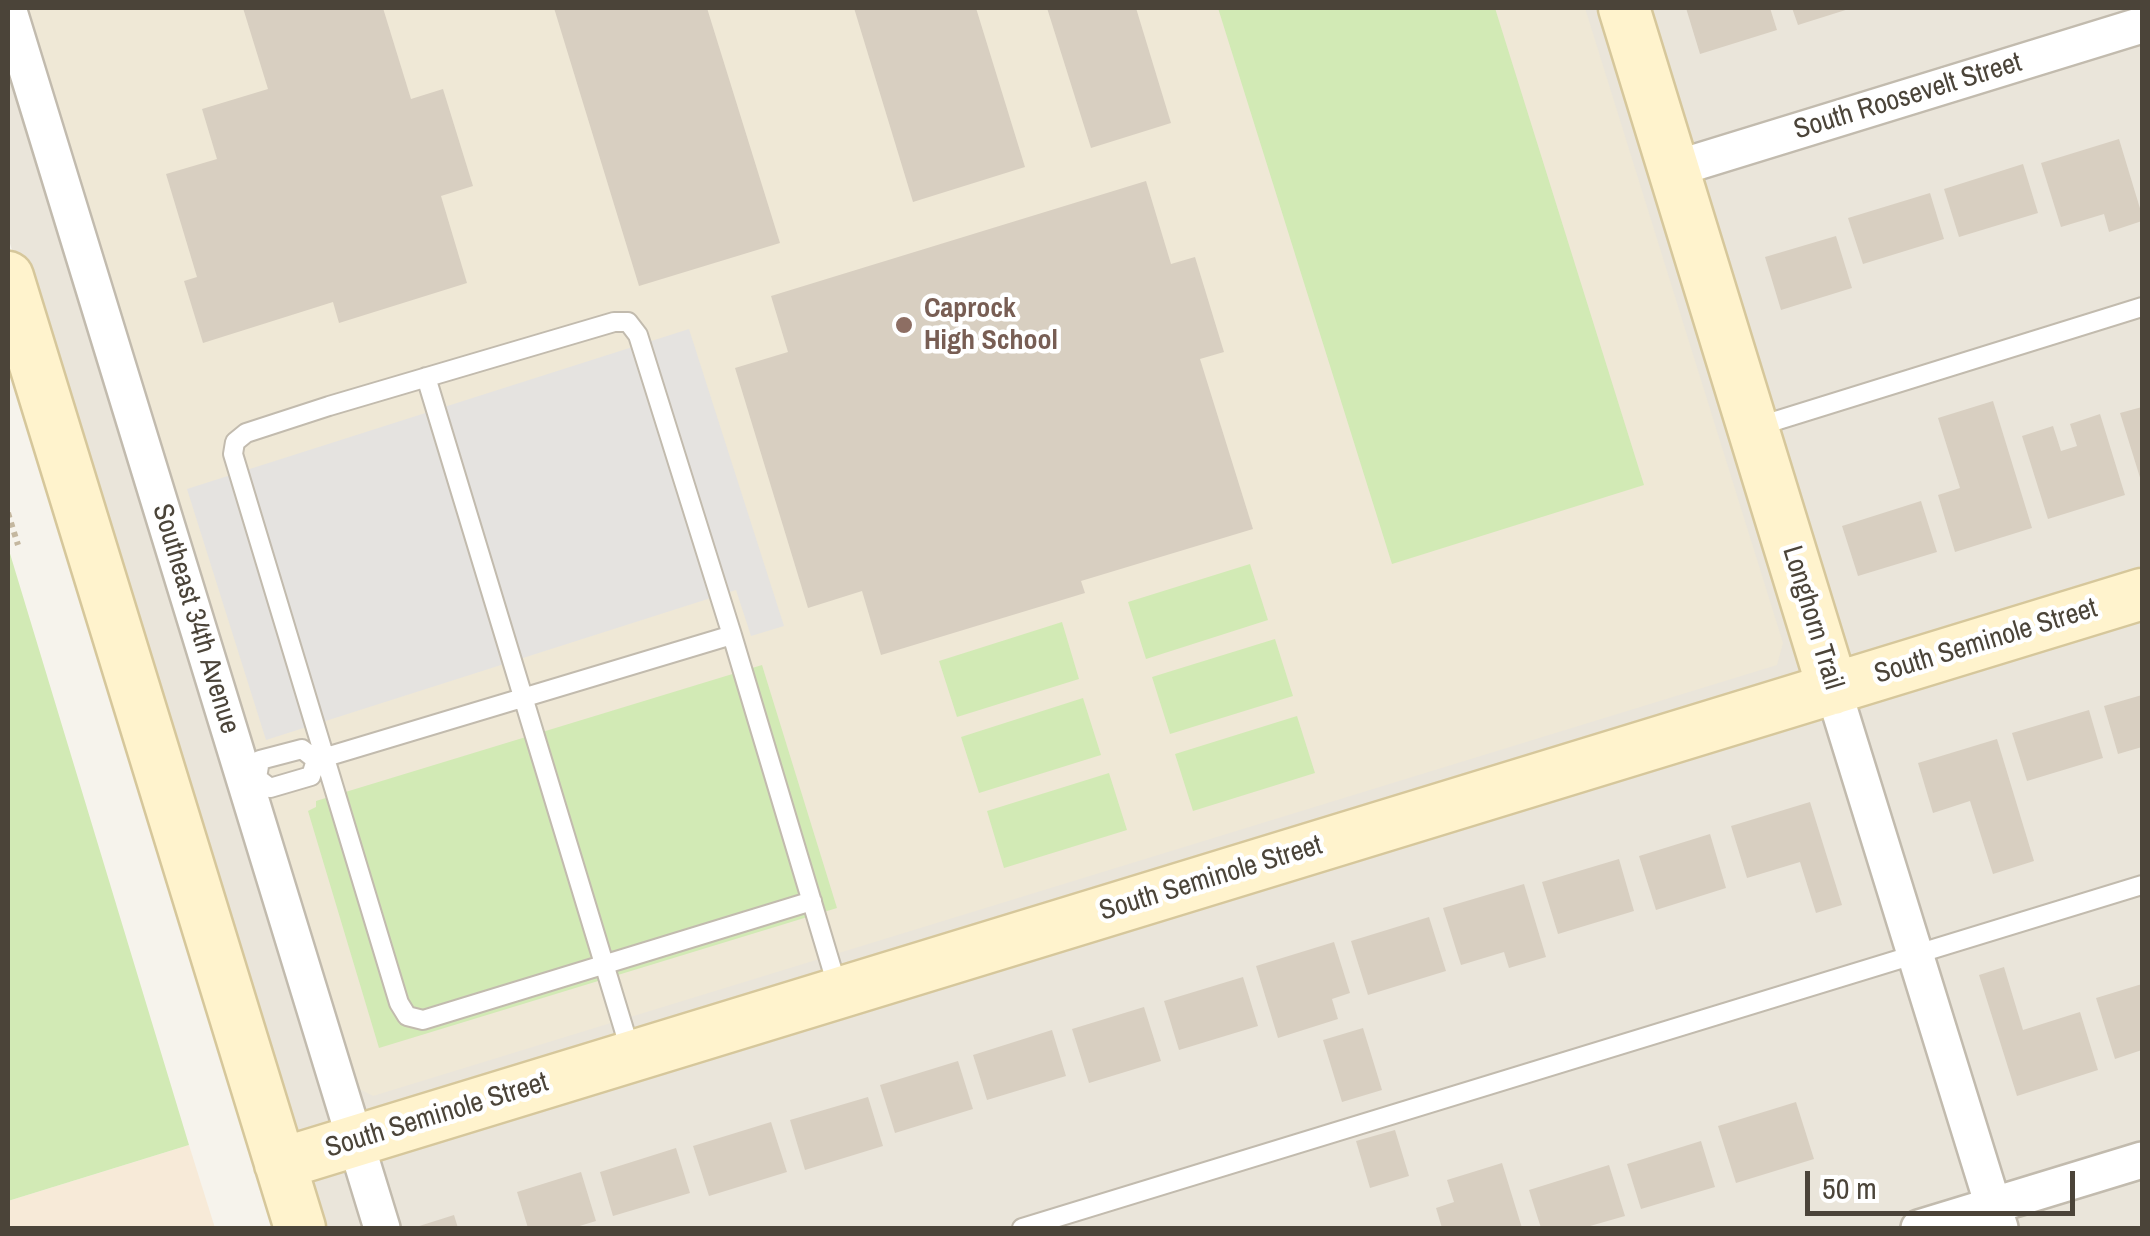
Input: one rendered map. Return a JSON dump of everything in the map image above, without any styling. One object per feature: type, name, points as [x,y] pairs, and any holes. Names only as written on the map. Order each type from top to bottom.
[{"type":"street","name":"Southeast 34th Avenue","points":[[8,8],[250,779],[382,1228]]},
{"type":"street","name":"Longhorn Trail","points":[[1624,8],[1996,1217]]},
{"type":"street","name":"South Roosevelt Street","points":[[1674,169],[2142,25]]},
{"type":"street","points":[[8,276],[300,1228]]},
{"type":"street","name":"South Seminole Street","points":[[280,1164],[2142,594]]},
{"type":"street","points":[[1919,1228],[1996,1217],[2142,1160]]},
{"type":"lane","points":[[1753,428],[2142,307]]},
{"type":"lane","points":[[812,901],[423,1020],[406,1016],[320,759],[233,454],[235,442],[246,433],[426,377],[614,322],[628,322],[638,336],[732,635],[812,901],[839,993]]},
{"type":"lane","points":[[426,377],[632,1056]]},
{"type":"lane","points":[[320,759],[302,749],[260,760],[250,779],[270,788],[311,776],[320,759],[732,635]]},
{"type":"lane","points":[[1022,1228],[2142,885]]},
{"type":"path","points":[[8,512],[18,545]]},
{"type":"shaded area","points":[[8,8],[2142,8],[2142,1228],[312,1228],[8,237]]},
{"type":"shaded area","name":"Caprock High School","points":[[27,8],[1585,8],[1783,643],[1777,665],[373,1096],[357,1088]]},
{"type":"shaded area","points":[[689,329],[784,626],[751,636],[736,590],[266,740],[187,489]]},
{"type":"shaded area","points":[[189,1145],[215,1228],[8,1228],[8,1201]]},
{"type":"green space","points":[[1218,8],[1495,8],[1644,485],[1392,564]]},
{"type":"green space","points":[[8,547],[189,1145],[8,1201]]},
{"type":"green space","points":[[1250,564],[1268,620],[1146,659],[1128,602]]},
{"type":"green space","points":[[1062,622],[1079,679],[957,717],[939,661]]},
{"type":"green space","points":[[1275,639],[1293,696],[1170,734],[1152,677]]},
{"type":"green space","points":[[762,665],[837,908],[379,1048],[308,811],[316,807],[316,801]]},
{"type":"green space","points":[[1083,698],[1101,755],[979,793],[961,737]]},
{"type":"green space","points":[[1297,716],[1315,773],[1193,811],[1175,754]]},
{"type":"green space","points":[[1109,773],[1127,830],[1004,868],[987,811]]},
{"type":"building","points":[[243,8],[383,8],[411,99],[443,89],[473,186],[441,196],[467,283],[339,323],[333,302],[203,343],[184,281],[197,277],[166,174],[217,159],[202,109],[268,89]]},
{"type":"building","points":[[554,8],[707,8],[780,243],[639,286]]},
{"type":"building","points":[[854,8],[976,8],[1025,167],[913,202]]},
{"type":"building","points":[[1047,8],[1136,8],[1171,123],[1091,148]]},
{"type":"building","points":[[1686,8],[1770,8],[1777,30],[1700,54]]},
{"type":"building","points":[[1792,8],[1852,8],[1798,25]]},
{"type":"building","points":[[2119,139],[2142,221],[2109,232],[2104,214],[2061,227],[2041,163]]},
{"type":"building","points":[[2023,164],[2038,213],[1959,237],[1944,189]]},
{"type":"building","points":[[1146,181],[1171,264],[1195,257],[1224,352],[1200,359],[1253,529],[1081,581],[1085,593],[881,655],[862,591],[808,608],[735,368],[788,352],[771,296]]},
{"type":"building","points":[[1930,193],[1944,239],[1863,264],[1848,218]]},
{"type":"building","points":[[1836,236],[1852,288],[1781,310],[1765,257]]},
{"type":"building","points":[[1993,401],[2032,528],[1955,552],[1938,495],[1960,488],[1938,418]]},
{"type":"building","points":[[2142,407],[2142,484],[2120,413]]},
{"type":"building","points":[[2100,414],[2125,495],[2048,519],[2022,436],[2053,426],[2061,451],[2077,446],[2070,424]]},
{"type":"building","points":[[1921,501],[1937,552],[1858,576],[1842,526]]},
{"type":"building","points":[[2142,695],[2142,747],[2118,754],[2104,706]]},
{"type":"building","points":[[2089,710],[2103,758],[2027,781],[2012,733]]},
{"type":"building","points":[[1997,739],[2034,861],[1993,874],[1970,801],[1933,813],[1918,763]]},
{"type":"building","points":[[1810,802],[1842,905],[1816,913],[1800,862],[1747,878],[1731,826]]},
{"type":"building","points":[[1710,834],[1726,888],[1656,910],[1639,856]]},
{"type":"building","points":[[1619,859],[1634,911],[1558,934],[1542,882]]},
{"type":"building","points":[[1524,884],[1546,957],[1509,968],[1504,952],[1461,965],[1443,908]]},
{"type":"building","points":[[1429,917],[1446,971],[1368,995],[1351,941]]},
{"type":"building","points":[[1334,942],[1350,993],[1332,999],[1338,1019],[1278,1038],[1256,966]]},
{"type":"building","points":[[2004,967],[2023,1030],[2080,1012],[2098,1070],[2017,1096],[1979,975]]},
{"type":"building","points":[[1243,977],[1258,1026],[1179,1050],[1164,1001]]},
{"type":"building","points":[[2142,984],[2142,1050],[2115,1059],[2096,998]]},
{"type":"building","points":[[1144,1007],[1161,1061],[1089,1083],[1072,1029]]},
{"type":"building","points":[[1363,1028],[1382,1090],[1342,1102],[1323,1040]]},
{"type":"building","points":[[1052,1030],[1066,1076],[987,1100],[973,1055]]},
{"type":"building","points":[[958,1061],[973,1109],[895,1133],[880,1085]]},
{"type":"building","points":[[868,1097],[883,1146],[805,1170],[790,1120]]},
{"type":"building","points":[[1796,1102],[1814,1159],[1736,1183],[1718,1126]]},
{"type":"building","points":[[771,1122],[787,1172],[709,1196],[693,1146]]},
{"type":"building","points":[[1395,1130],[1409,1176],[1370,1188],[1356,1141]]},
{"type":"building","points":[[1701,1141],[1715,1187],[1641,1209],[1627,1164]]},
{"type":"building","points":[[676,1148],[690,1193],[613,1216],[600,1172]]},
{"type":"building","points":[[1502,1163],[1522,1228],[1442,1228],[1436,1208],[1454,1202],[1447,1180]]},
{"type":"building","points":[[1609,1165],[1625,1216],[1583,1228],[1541,1228],[1529,1190]]},
{"type":"building","points":[[581,1172],[596,1221],[573,1228],[528,1228],[517,1192]]},
{"type":"building","points":[[454,1215],[458,1228],[413,1228]]},
{"type":"place","name":"Caprock High School","points":[[904,325]]}]
